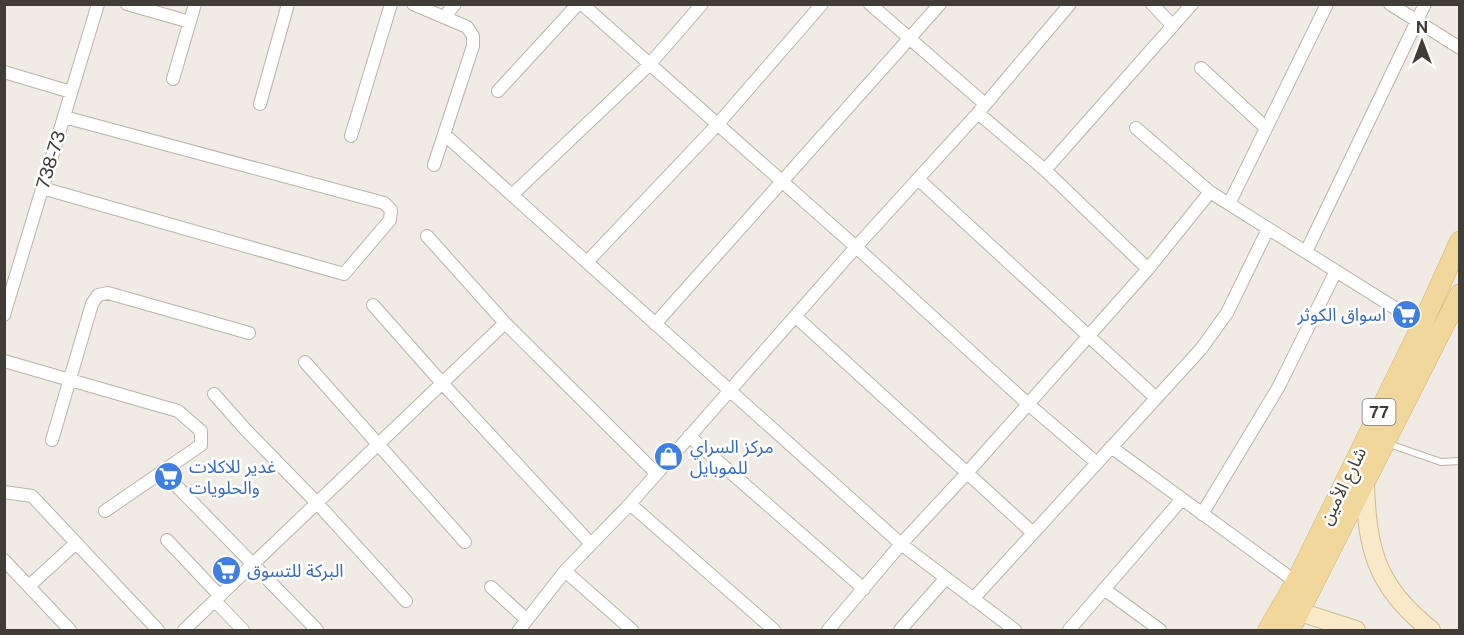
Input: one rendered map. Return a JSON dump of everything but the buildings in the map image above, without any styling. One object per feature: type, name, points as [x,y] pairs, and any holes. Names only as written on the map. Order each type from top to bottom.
[{"type":"main road","name":"شارع الأمين","points":[[1290,630],[1300,612],[1303,586],[1460,241]]},
{"type":"main road","points":[[1440,284],[1460,293]]},
{"type":"main road","name":"شارع الأمين","points":[[1268,630],[1303,586],[1365,483],[1460,293]]},
{"type":"street","name":"738-73","points":[[4,315],[10,276],[42,188],[98,4]]},
{"type":"street","points":[[127,4],[190,22]]},
{"type":"street","points":[[173,79],[195,4]]},
{"type":"street","points":[[260,104],[288,4]]},
{"type":"street","points":[[351,136],[390,4]]},
{"type":"street","points":[[413,4],[467,27],[473,36],[473,45],[434,165]]},
{"type":"street","points":[[444,17],[454,4]]},
{"type":"street","points":[[498,92],[580,4],[1097,463]]},
{"type":"street","points":[[512,195],[649,64],[702,4]]},
{"type":"street","points":[[587,262],[717,125],[822,4]]},
{"type":"street","points":[[870,4],[1148,269]]},
{"type":"street","points":[[655,324],[783,183],[940,4]]},
{"type":"street","points":[[491,587],[523,625],[566,571],[630,504],[981,109],[1070,4]]},
{"type":"street","points":[[1152,4],[1173,26]]},
{"type":"street","points":[[1045,170],[1192,4]]},
{"type":"street","points":[[1229,204],[1327,4]]},
{"type":"street","points":[[1390,4],[1460,48]]},
{"type":"street","points":[[1306,252],[1425,4]]},
{"type":"street","points":[[1202,68],[1266,128]]},
{"type":"street","points":[[4,72],[71,92]]},
{"type":"street","points":[[42,188],[344,274],[390,220],[391,210],[384,203],[64,117]]},
{"type":"street","points":[[1136,128],[1210,192],[1422,325]]},
{"type":"street","points":[[444,134],[901,544],[1015,630]]},
{"type":"street","points":[[918,179],[1156,398]]},
{"type":"street","points":[[828,630],[901,544],[1148,269],[1210,192]]},
{"type":"street","points":[[973,599],[1201,349],[1227,313],[1268,229]]},
{"type":"street","points":[[426,236],[505,322],[656,473]]},
{"type":"street","points":[[1202,514],[1278,388],[1336,271]]},
{"type":"street","points":[[52,440],[92,304],[98,295],[108,293],[249,333]]},
{"type":"street","points":[[373,304],[442,383],[591,544]]},
{"type":"street","points":[[795,316],[1033,533]]},
{"type":"street","points":[[184,630],[505,322]]},
{"type":"street","points":[[4,361],[178,411],[201,430],[201,445],[105,511]]},
{"type":"street","points":[[305,362],[465,542]]},
{"type":"street","points":[[214,394],[406,601]]},
{"type":"street","points":[[689,436],[864,589]]},
{"type":"street","points":[[1111,447],[1303,586]]},
{"type":"street","points":[[162,471],[317,630]]},
{"type":"street","points":[[1365,483],[1369,538],[1380,571],[1404,606],[1431,630]]},
{"type":"street","points":[[4,492],[32,496],[158,630]]},
{"type":"street","points":[[1069,630],[1182,499]]},
{"type":"street","points":[[630,504],[774,630]]},
{"type":"street","points":[[167,540],[243,630]]},
{"type":"street","points":[[29,586],[76,543]]},
{"type":"street","points":[[4,560],[70,630]]},
{"type":"street","points":[[566,571],[632,630]]},
{"type":"street","points":[[900,630],[946,578]]},
{"type":"street","points":[[1104,589],[1160,630]]},
{"type":"street","points":[[1300,612],[1356,630]]},
{"type":"lane","points":[[1385,442],[1441,462],[1460,461]]},
{"type":"place","name":"اسواق الكوثر","points":[[1407,315]]},
{"type":"place","name":"مركز السراي للموبايل","points":[[669,457]]},
{"type":"place","name":"غدير للاكلات والحلويات","points":[[168,477]]},
{"type":"place","name":"البركة للتسوق","points":[[226,571]]}]
